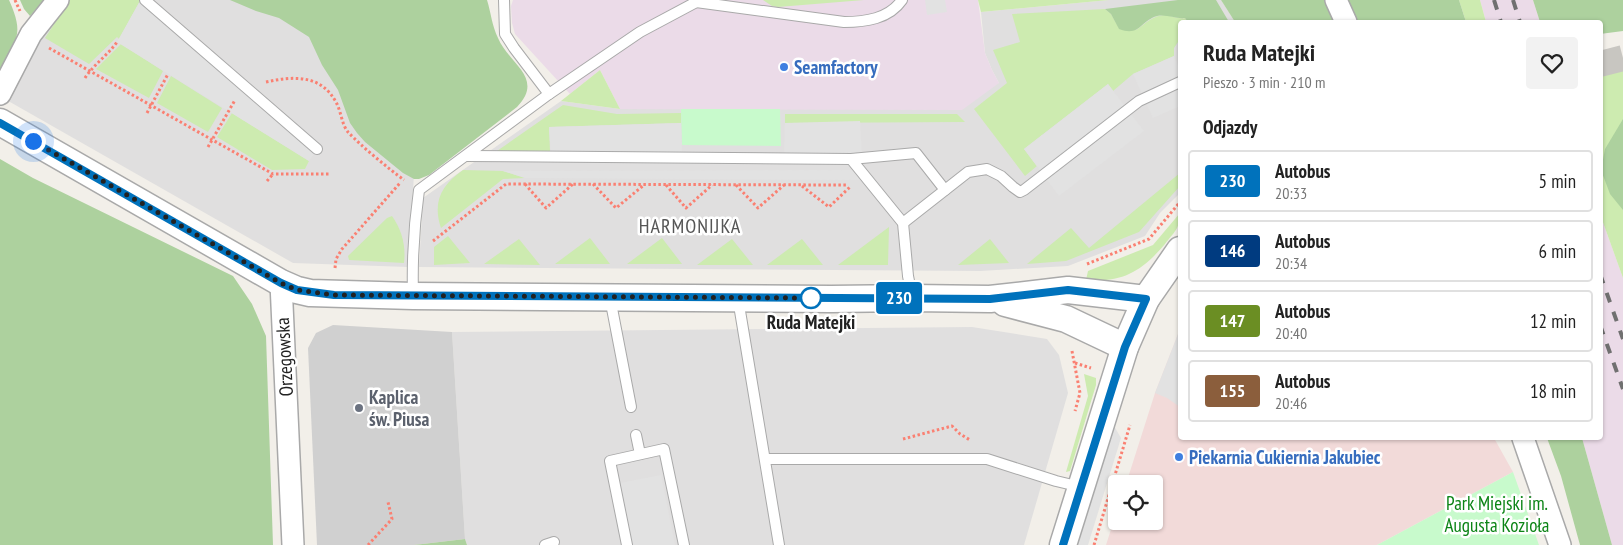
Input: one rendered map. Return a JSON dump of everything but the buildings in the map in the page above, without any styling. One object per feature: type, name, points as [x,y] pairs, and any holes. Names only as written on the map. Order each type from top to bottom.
[{"type":"street","points":[[0,94],[31,34],[58,0]]},
{"type":"street","points":[[1336,0],[1345,20]]},
{"type":"street","points":[[0,122],[281,283],[310,293],[414,296],[990,299],[1068,290],[1146,299]]},
{"type":"street","points":[[1063,545],[1125,347],[1146,299],[1178,253]]},
{"type":"street","name":"Orzegowska","points":[[281,283],[293,545]]},
{"type":"street","points":[[990,299],[1066,319],[1125,347]]},
{"type":"street","points":[[1524,440],[1560,545]]},
{"type":"lane","points":[[146,0],[318,149]]},
{"type":"lane","points":[[504,0],[505,34],[550,94]]},
{"type":"lane","points":[[414,296],[414,242],[419,190],[550,94],[640,32],[698,1],[844,22],[866,21],[880,17],[891,11],[902,0]]},
{"type":"lane","points":[[903,223],[968,172],[987,169],[1001,176],[1020,192],[1024,190],[1139,101],[1178,83]]},
{"type":"lane","points":[[466,156],[851,159],[916,153],[945,190]]},
{"type":"lane","points":[[851,159],[903,223],[912,298]]},
{"type":"lane","points":[[610,297],[631,407]]},
{"type":"lane","points":[[738,297],[779,545]]},
{"type":"lane","points":[[636,435],[640,454]]},
{"type":"lane","points":[[627,545],[610,461],[664,449],[684,545]]},
{"type":"lane","points":[[765,459],[987,459],[1081,487]]},
{"type":"path","points":[[14,0],[31,34],[46,46],[273,174],[329,174]]},
{"type":"path","points":[[86,78],[90,71],[109,53],[117,42]]},
{"type":"path","points":[[147,113],[168,74]]},
{"type":"path","points":[[245,86],[278,79],[299,78],[317,82],[329,91],[337,104],[347,131],[403,179],[419,190]]},
{"type":"path","points":[[208,147],[228,111]]},
{"type":"path","points":[[267,181],[273,174]]},
{"type":"path","points":[[334,271],[336,259],[342,249],[403,179]]},
{"type":"path","points":[[430,243],[506,184],[852,185],[828,207],[802,185]]},
{"type":"path","points":[[525,184],[546,208],[573,184]]},
{"type":"path","points":[[593,184],[616,208],[644,184]]},
{"type":"path","points":[[665,184],[686,208],[713,185]]},
{"type":"path","points":[[736,185],[758,208],[784,185]]},
{"type":"path","points":[[1086,264],[1149,239],[1178,204]]},
{"type":"path","points":[[1070,345],[1080,393],[1072,419]]},
{"type":"path","points":[[899,440],[952,426],[960,434],[988,452],[987,459]]},
{"type":"path","points":[[368,545],[392,519],[388,502]]},
{"type":"shaded area","points":[[66,0],[272,0],[379,87],[414,174],[408,267],[293,263],[3,98],[33,45]]},
{"type":"shaded area","points":[[513,0],[978,0],[985,53],[999,83],[962,110],[620,109],[600,70],[570,94],[515,34],[511,6]]},
{"type":"shaded area","points":[[925,0],[945,0],[947,12],[927,15]]},
{"type":"shaded area","points":[[1109,0],[1221,0],[1234,20],[1178,20],[1178,195],[1160,213],[1145,236],[1068,266],[980,271],[419,267],[423,198],[561,101],[620,109],[999,83],[985,53],[981,12]]},
{"type":"shaded area","points":[[1480,0],[1533,0],[1539,20],[1485,20]]},
{"type":"shaded area","points":[[140,1],[316,151],[309,161],[117,42]]},
{"type":"shaded area","points":[[1174,56],[1178,65],[1178,107],[1153,118],[1133,74]]},
{"type":"shaded area","points":[[1108,84],[1144,131],[1059,196],[1024,149]]},
{"type":"shaded area","points":[[860,121],[862,158],[784,158],[785,123]]},
{"type":"shaded area","points":[[681,123],[682,157],[551,157],[549,127]]},
{"type":"shaded area","points":[[854,170],[864,180],[525,178],[503,171]]},
{"type":"shaded area","points":[[1603,222],[1623,278],[1623,545],[1612,545],[1583,440],[1603,440]]},
{"type":"shaded area","points":[[333,325],[452,332],[465,539],[414,545],[317,545],[308,348],[316,333]]},
{"type":"shaded area","points":[[972,327],[1047,339],[1059,355],[1068,393],[1024,545],[467,545],[465,539],[452,332]]},
{"type":"shaded area","points":[[1178,334],[1178,440],[1495,440],[1513,472],[1377,545],[1106,545],[1111,530],[1163,530],[1163,475],[1129,475],[1155,393]]},
{"type":"shaded area","points":[[1178,334],[1178,406],[1155,393]]},
{"type":"shaded area","points":[[1114,426],[1121,438],[1108,475],[1088,545],[1077,545]]},
{"type":"shaded area","points":[[661,475],[675,545],[632,545],[620,483]]},
{"type":"green space","points":[[0,0],[9,0],[17,22],[17,30],[14,44],[0,71]]},
{"type":"green space","points":[[20,0],[44,0],[30,16]]},
{"type":"green space","points":[[70,0],[140,1],[119,39],[117,37],[89,64],[45,38]]},
{"type":"green space","points":[[230,0],[487,0],[498,38],[526,79],[525,97],[517,107],[429,175],[414,179],[403,173],[365,142],[357,133],[350,123],[338,90],[322,65],[309,37],[279,18]]},
{"type":"green space","points":[[763,0],[864,0],[778,7],[772,6]]},
{"type":"green space","points":[[978,0],[1109,0],[981,12]]},
{"type":"green space","points":[[1178,0],[1216,0],[1228,20],[1186,20],[1185,18],[1157,16],[1151,18],[1136,30],[1126,31],[1119,29],[1111,14],[1105,9]]},
{"type":"green space","points":[[1221,0],[1327,0],[1336,20],[1234,20]]},
{"type":"green space","points":[[1343,0],[1459,0],[1465,20],[1352,20]]},
{"type":"green space","points":[[1459,0],[1480,0],[1485,20],[1465,20]]},
{"type":"green space","points":[[1533,0],[1623,0],[1623,31],[1603,34],[1603,20],[1539,20]]},
{"type":"green space","points":[[1105,9],[1111,14],[1119,28],[1136,30],[1153,18],[1161,15],[1185,18],[1186,20],[1178,20],[1178,42],[1174,48],[1174,56],[1133,74],[1113,91],[1108,84],[1024,149],[1037,166],[1025,176],[974,109],[1007,83],[993,50],[1020,42],[1012,14]]},
{"type":"green space","points":[[121,44],[163,71],[149,98],[96,69]]},
{"type":"green space","points":[[1623,64],[1623,278],[1603,222],[1603,69]]},
{"type":"green space","points":[[600,70],[620,109],[561,101]]},
{"type":"green space","points":[[171,76],[222,108],[208,132],[157,103]]},
{"type":"green space","points":[[563,105],[617,114],[681,113],[681,123],[549,127],[550,151],[497,151]]},
{"type":"green space","points":[[681,109],[780,109],[781,146],[682,145]]},
{"type":"green space","points":[[232,113],[309,161],[305,169],[272,170],[217,137]]},
{"type":"green space","points":[[785,114],[957,114],[965,122],[785,123]]},
{"type":"green space","points":[[1623,119],[1623,210],[1610,194],[1603,175],[1605,149]]},
{"type":"green space","points":[[0,159],[33,178],[233,276],[252,304],[266,336],[273,545],[0,545]]},
{"type":"green space","points":[[463,170],[503,171],[525,178],[503,179],[441,228],[438,218],[438,202],[444,188]]},
{"type":"green space","points":[[1178,175],[1178,188],[1139,232],[1066,261],[1027,264],[1071,228],[1089,248]]},
{"type":"green space","points":[[1178,215],[1178,227],[1174,233],[1157,253],[1140,268],[1121,277],[1086,280],[1088,271],[1153,245]]},
{"type":"green space","points":[[392,216],[402,238],[404,263],[349,260],[348,256],[387,218]]},
{"type":"green space","points":[[889,227],[888,265],[838,265]]},
{"type":"green space","points":[[448,236],[470,263],[434,265],[434,247]]},
{"type":"green space","points":[[590,238],[610,264],[555,264]]},
{"type":"green space","points":[[662,238],[682,264],[627,264]]},
{"type":"green space","points":[[519,239],[540,265],[484,264]]},
{"type":"green space","points":[[732,239],[753,265],[697,265]]},
{"type":"green space","points":[[802,239],[823,265],[767,265]]},
{"type":"green space","points":[[990,239],[1009,263],[958,265]]},
{"type":"green space","points":[[1084,374],[1096,378],[1096,385],[1070,471],[1066,472],[1088,396]]},
{"type":"green space","points":[[1548,440],[1583,440],[1612,545],[1580,545],[1561,476]]},
{"type":"green space","name":"Park Miejski im. Augusta Kozioła","points":[[1513,472],[1539,545],[1377,545]]},
{"type":"green space","points":[[465,539],[467,545],[414,545]]},
{"type":"tunnel","points":[[1603,63],[1623,58]]},
{"type":"railway","points":[[1494,0],[1500,20]]},
{"type":"railway","points":[[1513,0],[1519,20]]},
{"type":"railway","points":[[1603,282],[1623,339]]},
{"type":"railway","points":[[1603,333],[1623,389]]},
{"type":"bus line","name":"230","points":[[0,123],[281,283],[310,293],[414,296],[990,299],[1068,290],[1146,299],[1125,347],[1063,545]]},
{"type":"place","name":"Seamfactory","points":[[784,67]]},
{"type":"place","name":"Ruda Matejki","points":[[811,298]]},
{"type":"place","name":"Kaplica św. Piusa","points":[[359,408]]},
{"type":"place","name":"Piekarnia Cukiernia Jakubiec","points":[[1179,457]]},
{"type":"district","name":"HARMONIJKA","points":[[690,226]]},
{"type":"route","points":[[33,141],[281,283],[310,293],[414,296],[813,298],[811,298]]}]
